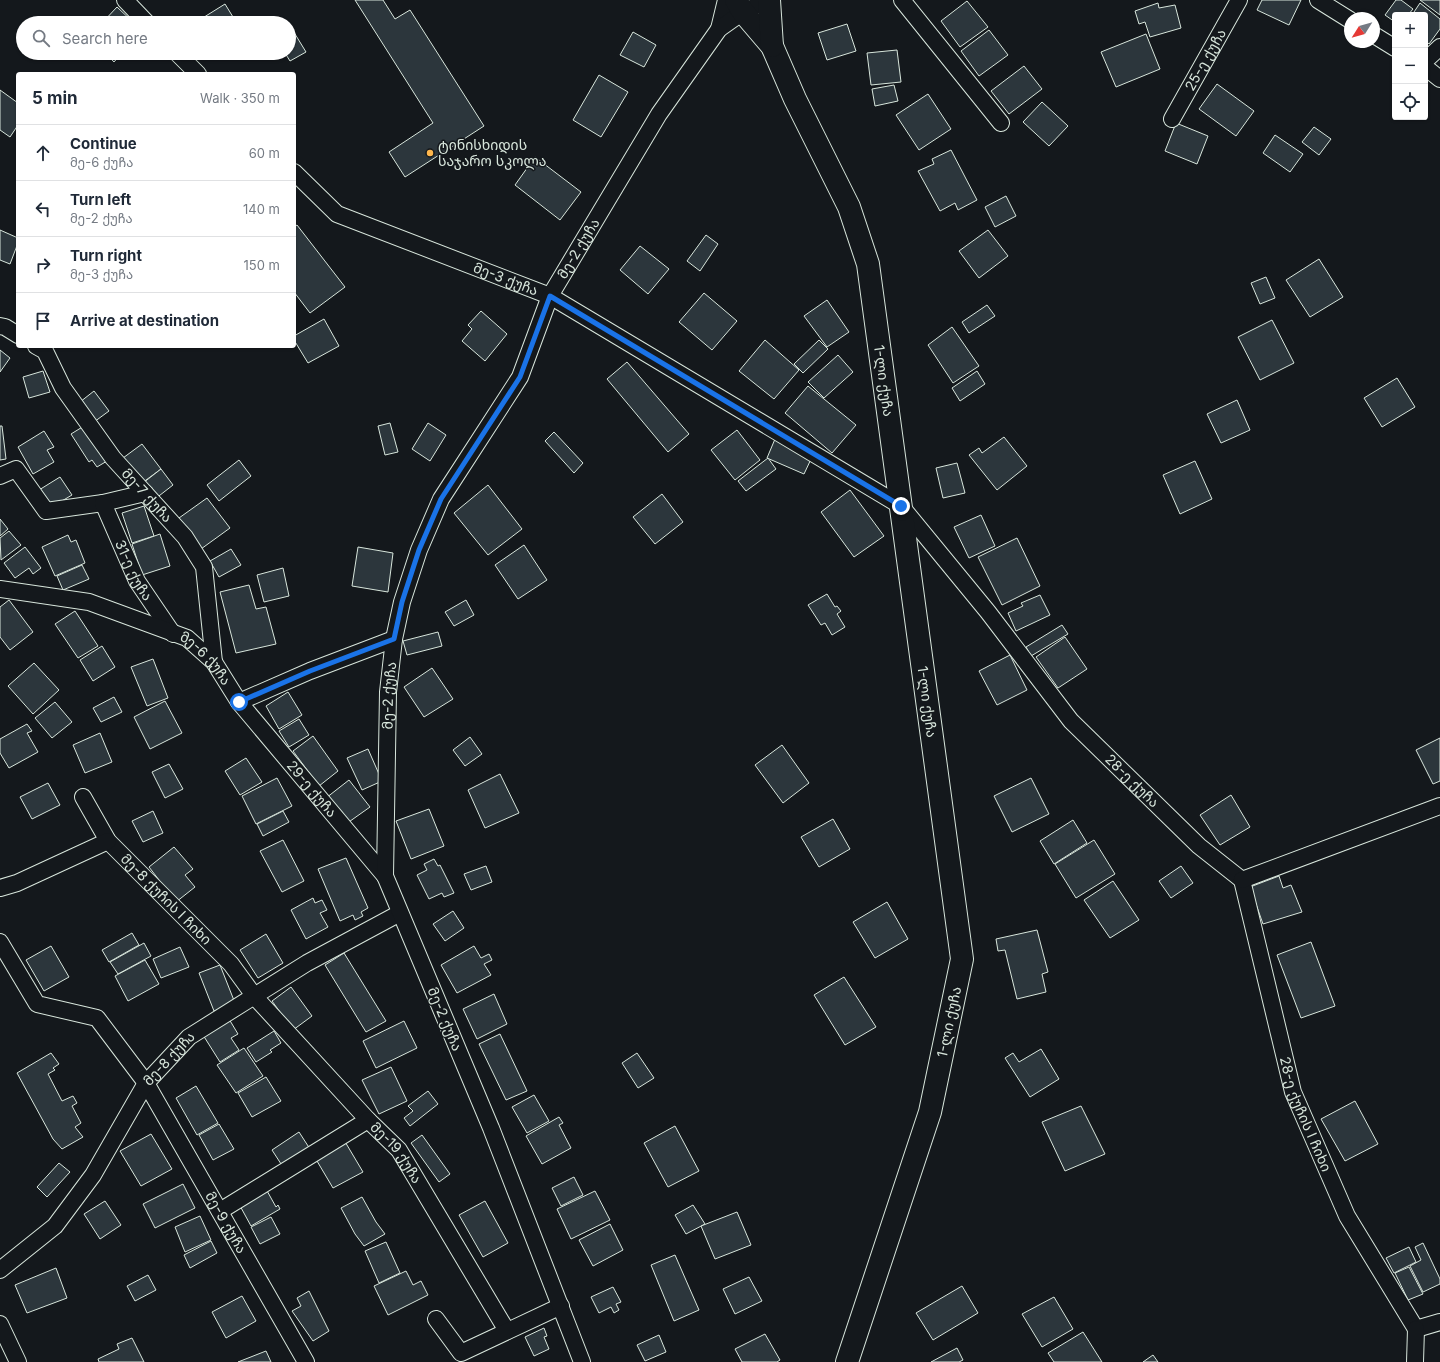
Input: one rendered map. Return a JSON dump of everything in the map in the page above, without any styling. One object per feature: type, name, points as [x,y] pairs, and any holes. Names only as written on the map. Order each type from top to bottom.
[{"type":"main road","name":"1-ლი ქუჩა","points":[[769,0],[772,46]]},
{"type":"main road","name":"1-ლი ქუჩა","points":[[740,6],[772,46],[795,99],[849,207],[868,264],[962,959],[930,1112],[847,1362]]},
{"type":"street","points":[[125,0],[141,16]]},
{"type":"street","points":[[719,29],[726,0]]},
{"type":"street","points":[[719,29],[740,6],[769,0]]},
{"type":"street","points":[[902,0],[1001,123]]},
{"type":"street","name":"25-ე ქუჩა","points":[[1172,119],[1239,0]]},
{"type":"street","points":[[1318,0],[1344,16]]},
{"type":"street","name":"მე-2 ქუჩა","points":[[582,1362],[491,1128],[385,876],[388,692],[394,639],[404,595],[419,550],[441,499],[520,377],[550,296],[659,114],[719,29]]},
{"type":"street","points":[[1380,39],[1392,46]]},
{"type":"street","points":[[1428,58],[1440,47]]},
{"type":"street","points":[[184,60],[196,72]]},
{"type":"street","points":[[1428,69],[1440,79]]},
{"type":"street","name":"მე-3 ქუჩა","points":[[296,174],[337,214],[550,296],[901,506]]},
{"type":"street","points":[[0,326],[5,327],[16,334]]},
{"type":"street","name":"მე-7 ქუჩა","points":[[40,348],[45,351],[63,388],[113,458],[185,537],[204,567],[214,662]]},
{"type":"street","points":[[0,476],[16,469],[46,510],[103,503],[145,493]]},
{"type":"street","name":"31-ე ქუჩა","points":[[103,503],[138,581],[173,634]]},
{"type":"street","name":"28-ე ქუჩა","points":[[901,506],[988,612],[1072,721],[1199,846],[1242,880]]},
{"type":"street","name":"მე-6 ქუჩა","points":[[0,588],[89,602],[187,638],[214,662],[239,702],[310,671],[394,639]]},
{"type":"street","name":"29-ე ქუჩა","points":[[239,702],[385,876]]},
{"type":"street","name":"მე-8 ქუჩის I ჩიხი","points":[[83,797],[108,841],[231,964],[255,997]]},
{"type":"street","points":[[1242,880],[1440,806]]},
{"type":"street","points":[[0,888],[17,882],[108,841]]},
{"type":"street","name":"28-ე ქუჩის I ჩიხი","points":[[1242,880],[1293,1092],[1347,1216],[1416,1329]]},
{"type":"street","name":"მე-8 ქუჩა","points":[[0,1270],[55,1226],[93,1175],[146,1083],[189,1038],[307,964],[400,913]]},
{"type":"street","name":"მე-9 ქუჩა","points":[[0,942],[37,1004],[97,1018],[146,1083],[306,1362]]},
{"type":"street","name":"მე-19 ქუჩა","points":[[255,997],[368,1120],[399,1150],[507,1331]]},
{"type":"street","points":[[220,1211],[368,1120]]},
{"type":"street","points":[[436,1319],[461,1353],[561,1306]]},
{"type":"street","points":[[1415,1362],[1416,1329],[1440,1322]]},
{"type":"street","points":[[0,1324],[18,1362]]},
{"type":"building","points":[[355,0],[383,0],[395,19],[410,10],[484,126],[405,177],[389,152],[433,123]]},
{"type":"building","points":[[1262,0],[1301,0],[1289,25],[1257,10]]},
{"type":"building","points":[[1396,0],[1401,0],[1413,9],[1410,12],[1392,12],[1392,20],[1385,15]]},
{"type":"building","points":[[1420,0],[1440,0],[1440,15]]},
{"type":"building","points":[[967,1],[988,27],[960,47],[941,21]]},
{"type":"building","points":[[1158,3],[1159,8],[1175,5],[1181,28],[1150,37],[1145,22],[1139,24],[1135,11]]},
{"type":"building","points":[[1420,3],[1440,19],[1440,29],[1429,44],[1428,12],[1414,12]]},
{"type":"building","points":[[225,4],[232,16],[206,16]]},
{"type":"building","points":[[117,7],[127,16],[109,16]]},
{"type":"building","points":[[847,24],[856,51],[827,60],[818,33]]},
{"type":"building","points":[[989,30],[1008,55],[979,76],[961,51]]},
{"type":"building","points":[[633,32],[656,45],[644,67],[620,55]]},
{"type":"building","points":[[1146,34],[1160,69],[1116,87],[1101,52]]},
{"type":"building","points":[[296,36],[306,52],[296,58]]},
{"type":"building","points":[[897,50],[901,82],[871,85],[867,53]]},
{"type":"building","points":[[1024,66],[1042,89],[1009,114],[991,91]]},
{"type":"building","points":[[599,75],[628,92],[601,137],[573,120]]},
{"type":"building","points":[[1217,84],[1254,111],[1236,136],[1199,109]]},
{"type":"building","points":[[894,85],[898,101],[875,106],[872,89]]},
{"type":"building","points":[[0,90],[16,102],[16,128],[10,137],[0,130]]},
{"type":"building","points":[[928,94],[951,129],[919,150],[896,115]]},
{"type":"building","points":[[1042,102],[1068,126],[1049,146],[1023,122]]},
{"type":"building","points":[[1176,123],[1208,136],[1197,164],[1165,151]]},
{"type":"building","points":[[1314,127],[1331,139],[1319,155],[1302,142]]},
{"type":"building","points":[[1275,135],[1303,154],[1290,172],[1263,153]]},
{"type":"building","points":[[951,150],[977,200],[958,210],[955,203],[940,211],[918,171],[934,164],[932,159]]},
{"type":"building","points":[[535,157],[581,192],[560,220],[515,185]]},
{"type":"building","points":[[1006,196],[1016,216],[995,227],[985,207]]},
{"type":"building","points":[[296,226],[345,287],[310,313],[296,295]]},
{"type":"building","points":[[0,230],[16,237],[16,248],[10,264],[0,260]]},
{"type":"building","points":[[988,230],[1008,256],[979,278],[959,251]]},
{"type":"building","points":[[706,235],[718,244],[700,271],[687,261]]},
{"type":"building","points":[[640,246],[669,269],[648,294],[620,270]]},
{"type":"building","points":[[1319,259],[1343,297],[1310,317],[1286,280]]},
{"type":"building","points":[[1266,277],[1275,298],[1260,304],[1251,283]]},
{"type":"building","points":[[704,293],[737,321],[712,350],[679,322]]},
{"type":"building","points":[[827,300],[849,332],[827,347],[804,316]]},
{"type":"building","points":[[987,305],[995,316],[969,333],[962,322]]},
{"type":"building","points":[[481,311],[507,334],[485,361],[462,341],[472,329],[468,325]]},
{"type":"building","points":[[324,319],[339,346],[308,363],[296,343],[296,335]]},
{"type":"building","points":[[1272,320],[1294,363],[1260,380],[1238,337]]},
{"type":"building","points":[[952,327],[979,366],[953,383],[928,345]]},
{"type":"building","points":[[765,340],[799,370],[774,399],[739,371]]},
{"type":"building","points":[[819,340],[828,349],[803,373],[794,364]]},
{"type":"building","points":[[0,350],[10,358],[0,372]]},
{"type":"building","points":[[838,355],[853,372],[824,398],[808,382]]},
{"type":"building","points":[[627,362],[689,434],[668,452],[607,379]]},
{"type":"building","points":[[43,371],[50,392],[29,398],[23,377]]},
{"type":"building","points":[[977,371],[985,384],[960,401],[952,388]]},
{"type":"building","points":[[1397,378],[1415,407],[1382,427],[1364,398]]},
{"type":"building","points":[[808,386],[856,425],[832,453],[785,413]]},
{"type":"building","points":[[94,391],[109,411],[94,422],[80,402]]},
{"type":"building","points":[[1237,400],[1250,430],[1221,443],[1207,414]]},
{"type":"building","points":[[390,423],[398,452],[385,455],[378,426]]},
{"type":"building","points":[[428,423],[446,435],[430,461],[412,449]]},
{"type":"building","points":[[0,426],[2,426],[6,459],[0,460]]},
{"type":"building","points":[[84,426],[107,461],[97,467],[92,460],[89,462],[71,434]]},
{"type":"building","points":[[737,430],[760,460],[735,480],[711,450]]},
{"type":"building","points":[[44,431],[54,447],[47,450],[54,462],[33,474],[18,447]]},
{"type":"building","points":[[554,432],[583,463],[574,473],[545,441]]},
{"type":"building","points":[[1004,437],[1027,466],[997,490],[969,455],[979,448],[982,453]]},
{"type":"building","points":[[775,439],[812,457],[804,474],[767,458]]},
{"type":"building","points":[[142,444],[161,469],[142,483],[123,458]]},
{"type":"building","points":[[768,458],[776,469],[746,491],[738,481]]},
{"type":"building","points":[[239,460],[251,476],[219,501],[207,485]]},
{"type":"building","points":[[1195,461],[1212,499],[1180,514],[1163,475]]},
{"type":"building","points":[[957,463],[965,493],[943,498],[936,468]]},
{"type":"building","points":[[161,469],[173,485],[155,499],[143,483]]},
{"type":"building","points":[[60,477],[72,495],[50,508],[39,490]]},
{"type":"building","points":[[488,485],[522,529],[488,555],[454,513]]},
{"type":"building","points":[[850,490],[884,536],[854,557],[821,512]]},
{"type":"building","points":[[662,494],[683,522],[655,544],[633,517]]},
{"type":"building","points":[[207,498],[230,528],[201,549],[179,518]]},
{"type":"building","points":[[144,506],[154,536],[132,543],[122,513]]},
{"type":"building","points":[[981,515],[995,546],[969,558],[954,527]]},
{"type":"building","points":[[0,519],[8,529],[0,536]]},
{"type":"building","points":[[9,531],[21,545],[1,560],[0,538]]},
{"type":"building","points":[[160,534],[170,566],[142,575],[132,544]]},
{"type":"building","points":[[68,535],[71,542],[76,540],[85,563],[55,576],[42,547]]},
{"type":"building","points":[[1017,538],[1040,586],[1002,605],[978,557]]},
{"type":"building","points":[[524,545],[547,580],[518,599],[495,565]]},
{"type":"building","points":[[25,547],[41,568],[33,574],[29,568],[15,578],[4,563]]},
{"type":"building","points":[[358,547],[393,553],[388,592],[352,586]]},
{"type":"building","points":[[231,549],[241,565],[219,577],[210,561]]},
{"type":"building","points":[[82,565],[89,579],[63,590],[57,576]]},
{"type":"building","points":[[283,568],[289,596],[264,602],[257,575]]},
{"type":"building","points":[[249,585],[256,609],[266,607],[276,644],[236,653],[220,592]]},
{"type":"building","points":[[827,594],[835,607],[837,606],[841,611],[837,614],[845,627],[832,635],[825,623],[821,625],[808,605]]},
{"type":"building","points":[[1040,595],[1050,615],[1016,631],[1008,613],[1023,606],[1021,603]]},
{"type":"building","points":[[9,600],[33,632],[10,650],[0,637],[0,607]]},
{"type":"building","points":[[466,600],[474,615],[454,626],[445,612]]},
{"type":"building","points":[[75,611],[98,646],[78,658],[55,624]]},
{"type":"building","points":[[1062,625],[1068,634],[1031,656],[1026,647]]},
{"type":"building","points":[[438,632],[442,646],[407,655],[403,641]]},
{"type":"building","points":[[1065,637],[1087,669],[1058,688],[1036,657]]},
{"type":"building","points":[[102,646],[115,667],[93,681],[80,660]]},
{"type":"building","points":[[1010,655],[1027,690],[997,705],[979,671]]},
{"type":"building","points":[[153,659],[168,698],[147,706],[131,667]]},
{"type":"building","points":[[34,663],[59,690],[33,714],[8,686]]},
{"type":"building","points":[[432,668],[453,699],[424,717],[404,687]]},
{"type":"building","points":[[288,692],[302,715],[279,729],[266,706]]},
{"type":"building","points":[[114,697],[122,712],[101,722],[93,708]]},
{"type":"building","points":[[165,701],[182,733],[150,749],[134,717]]},
{"type":"building","points":[[55,702],[72,722],[52,738],[35,718]]},
{"type":"building","points":[[299,719],[309,735],[289,747],[279,731]]},
{"type":"building","points":[[27,724],[32,731],[27,733],[38,752],[9,768],[0,753],[0,739]]},
{"type":"building","points":[[100,733],[112,762],[85,773],[73,745]]},
{"type":"building","points":[[313,736],[338,771],[319,786],[293,751]]},
{"type":"building","points":[[470,737],[482,754],[465,766],[453,750]]},
{"type":"building","points":[[1440,738],[1440,781],[1433,784],[1416,750]]},
{"type":"building","points":[[782,745],[809,783],[783,803],[755,765]]},
{"type":"building","points":[[368,749],[382,781],[362,790],[347,758]]},
{"type":"building","points":[[246,758],[262,782],[240,795],[225,771]]},
{"type":"building","points":[[169,764],[183,789],[165,798],[152,772]]},
{"type":"building","points":[[500,774],[519,813],[485,828],[468,790]]},
{"type":"building","points":[[277,778],[292,806],[256,824],[242,796]]},
{"type":"building","points":[[1031,778],[1049,814],[1012,832],[994,796]]},
{"type":"building","points":[[349,780],[370,807],[346,824],[326,798]]},
{"type":"building","points":[[48,783],[60,805],[32,819],[20,797]]},
{"type":"building","points":[[1231,795],[1250,827],[1220,845],[1200,815]]},
{"type":"building","points":[[429,809],[444,846],[411,859],[396,821]]},
{"type":"building","points":[[153,811],[163,833],[143,842],[132,821]]},
{"type":"building","points":[[283,811],[289,822],[263,836],[257,824]]},
{"type":"building","points":[[833,819],[850,849],[819,867],[801,837]]},
{"type":"building","points":[[1073,820],[1087,843],[1054,864],[1040,841]]},
{"type":"building","points":[[283,840],[304,881],[282,892],[260,851]]},
{"type":"building","points":[[1094,840],[1115,874],[1076,898],[1055,864]]},
{"type":"building","points":[[174,847],[193,869],[185,875],[195,887],[176,902],[149,867]]},
{"type":"building","points":[[346,858],[368,908],[361,912],[363,916],[355,920],[353,915],[340,921],[318,869]]},
{"type":"building","points":[[434,859],[438,866],[440,865],[454,893],[444,897],[442,893],[429,899],[417,875],[427,870],[424,864]]},
{"type":"building","points":[[486,866],[492,882],[471,890],[464,874]]},
{"type":"building","points":[[1181,866],[1193,883],[1171,898],[1159,881]]},
{"type":"building","points":[[1279,876],[1283,888],[1291,885],[1302,912],[1263,924],[1250,887]]},
{"type":"building","points":[[1113,881],[1139,920],[1110,938],[1084,900]]},
{"type":"building","points":[[313,898],[315,903],[322,900],[327,910],[320,913],[328,927],[306,939],[291,910]]},
{"type":"building","points":[[887,902],[908,939],[875,958],[853,922]]},
{"type":"building","points":[[453,911],[464,928],[445,941],[433,924]]},
{"type":"building","points":[[1037,930],[1048,972],[1042,974],[1046,992],[1017,999],[1005,950],[998,951],[996,939]]},
{"type":"building","points":[[132,933],[139,945],[109,962],[102,950]]},
{"type":"building","points":[[266,934],[283,963],[258,978],[240,950]]},
{"type":"building","points":[[1311,942],[1335,1006],[1301,1018],[1277,955]]},
{"type":"building","points":[[144,943],[151,956],[118,974],[110,962]]},
{"type":"building","points":[[51,946],[69,977],[44,991],[26,960]]},
{"type":"building","points":[[474,946],[481,958],[489,954],[492,960],[484,964],[491,975],[457,993],[441,965]]},
{"type":"building","points":[[180,947],[189,967],[161,978],[153,959]]},
{"type":"building","points":[[344,953],[386,1021],[366,1032],[325,965]]},
{"type":"building","points":[[145,960],[159,984],[128,1001],[115,976]]},
{"type":"building","points":[[220,965],[235,1003],[214,1011],[199,973]]},
{"type":"building","points":[[844,977],[876,1027],[845,1045],[814,995]]},
{"type":"building","points":[[291,987],[312,1016],[293,1030],[272,1001]]},
{"type":"building","points":[[494,994],[507,1024],[477,1039],[463,1009]]},
{"type":"building","points":[[229,1019],[238,1034],[231,1038],[239,1050],[220,1062],[203,1035]]},
{"type":"building","points":[[404,1021],[417,1048],[376,1068],[363,1041]]},
{"type":"building","points":[[274,1031],[281,1043],[270,1050],[272,1052],[256,1062],[247,1048]]},
{"type":"building","points":[[500,1034],[527,1091],[506,1100],[479,1044]]},
{"type":"building","points":[[244,1048],[263,1076],[236,1093],[217,1065]]},
{"type":"building","points":[[1041,1049],[1059,1079],[1030,1097],[1005,1058],[1013,1053],[1019,1062]]},
{"type":"building","points":[[51,1053],[59,1064],[53,1068],[55,1070],[48,1074],[62,1101],[73,1096],[77,1103],[72,1106],[81,1123],[75,1127],[83,1137],[62,1149],[53,1139],[17,1073]]},
{"type":"building","points":[[637,1053],[654,1078],[638,1088],[622,1063]]},
{"type":"building","points":[[391,1067],[407,1101],[379,1114],[362,1080]]},
{"type":"building","points":[[266,1077],[281,1101],[252,1117],[238,1093]]},
{"type":"building","points":[[196,1086],[218,1123],[197,1135],[176,1098]]},
{"type":"building","points":[[428,1091],[438,1104],[410,1126],[404,1118],[413,1111],[408,1106]]},
{"type":"building","points":[[534,1095],[549,1121],[527,1133],[512,1107]]},
{"type":"building","points":[[1355,1101],[1378,1144],[1345,1161],[1321,1119]]},
{"type":"building","points":[[1081,1106],[1105,1154],[1065,1171],[1042,1122]]},
{"type":"building","points":[[559,1117],[563,1123],[559,1125],[571,1148],[542,1164],[526,1136]]},
{"type":"building","points":[[219,1124],[234,1149],[213,1160],[199,1135]]},
{"type":"building","points":[[675,1126],[699,1171],[668,1187],[644,1143]]},
{"type":"building","points":[[299,1132],[310,1149],[283,1167],[272,1150]]},
{"type":"building","points":[[151,1134],[172,1169],[141,1186],[120,1151]]},
{"type":"building","points":[[422,1135],[450,1174],[439,1182],[411,1143]]},
{"type":"building","points":[[344,1140],[363,1172],[333,1188],[314,1156]]},
{"type":"building","points":[[59,1163],[70,1172],[47,1197],[37,1187]]},
{"type":"building","points":[[574,1177],[583,1195],[561,1206],[552,1188]]},
{"type":"building","points":[[183,1184],[195,1208],[155,1228],[143,1204]]},
{"type":"building","points":[[266,1189],[276,1207],[278,1205],[280,1209],[251,1226],[239,1204]]},
{"type":"building","points":[[595,1191],[610,1220],[571,1239],[557,1209]]},
{"type":"building","points":[[362,1197],[376,1222],[385,1234],[364,1246],[355,1234],[341,1208]]},
{"type":"building","points":[[105,1201],[121,1225],[100,1239],[84,1214]]},
{"type":"building","points":[[485,1201],[508,1243],[483,1257],[459,1215]]},
{"type":"building","points":[[693,1205],[705,1224],[686,1234],[675,1215]]},
{"type":"building","points":[[737,1212],[751,1245],[715,1259],[701,1226]]},
{"type":"building","points":[[200,1216],[211,1240],[185,1252],[175,1227]]},
{"type":"building","points":[[271,1217],[280,1234],[260,1244],[251,1227]]},
{"type":"building","points":[[610,1224],[623,1250],[593,1266],[579,1240]]},
{"type":"building","points":[[211,1241],[217,1253],[190,1268],[184,1255]]},
{"type":"building","points":[[386,1242],[400,1273],[379,1283],[365,1251]]},
{"type":"building","points":[[1423,1243],[1440,1279],[1440,1284],[1423,1292],[1410,1266],[1421,1260],[1415,1247]]},
{"type":"building","points":[[1409,1247],[1416,1262],[1394,1273],[1386,1258]]},
{"type":"building","points":[[675,1255],[699,1310],[674,1321],[651,1265]]},
{"type":"building","points":[[1409,1267],[1423,1294],[1408,1300],[1395,1273]]},
{"type":"building","points":[[56,1268],[67,1298],[27,1313],[15,1285]]},
{"type":"building","points":[[406,1271],[413,1285],[421,1281],[428,1295],[388,1315],[374,1286]]},
{"type":"building","points":[[148,1275],[156,1290],[135,1301],[127,1286]]},
{"type":"building","points":[[749,1277],[762,1301],[735,1314],[723,1289]]},
{"type":"building","points":[[962,1286],[978,1313],[933,1340],[916,1313]]},
{"type":"building","points":[[613,1287],[621,1302],[616,1304],[619,1310],[614,1313],[611,1307],[599,1313],[591,1297]]},
{"type":"building","points":[[309,1291],[329,1331],[313,1341],[292,1311],[301,1306],[297,1298]]},
{"type":"building","points":[[242,1296],[256,1321],[226,1338],[212,1312]]},
{"type":"building","points":[[1054,1297],[1073,1329],[1042,1347],[1022,1314]]},
{"type":"building","points":[[544,1328],[547,1336],[544,1337],[549,1349],[534,1356],[525,1337]]},
{"type":"building","points":[[1083,1332],[1102,1362],[1054,1362],[1048,1353]]},
{"type":"building","points":[[765,1334],[780,1360],[777,1362],[742,1362],[735,1349]]},
{"type":"building","points":[[659,1335],[666,1352],[645,1361],[637,1345]]},
{"type":"building","points":[[132,1338],[144,1362],[99,1362],[98,1359],[119,1349],[117,1344]]},
{"type":"building","points":[[957,1348],[963,1360],[959,1362],[931,1362]]},
{"type":"building","points":[[266,1351],[271,1362],[238,1362]]},
{"type":"building","points":[[1153,1355],[1158,1362],[1143,1362]]},
{"type":"place","name":"ტინისხიდის საჯარო სკოლა","points":[[430,153]]},
{"type":"route","points":[[239,702],[310,671],[394,639],[402,602],[419,550],[441,499],[520,377],[550,296],[901,506]]}]
